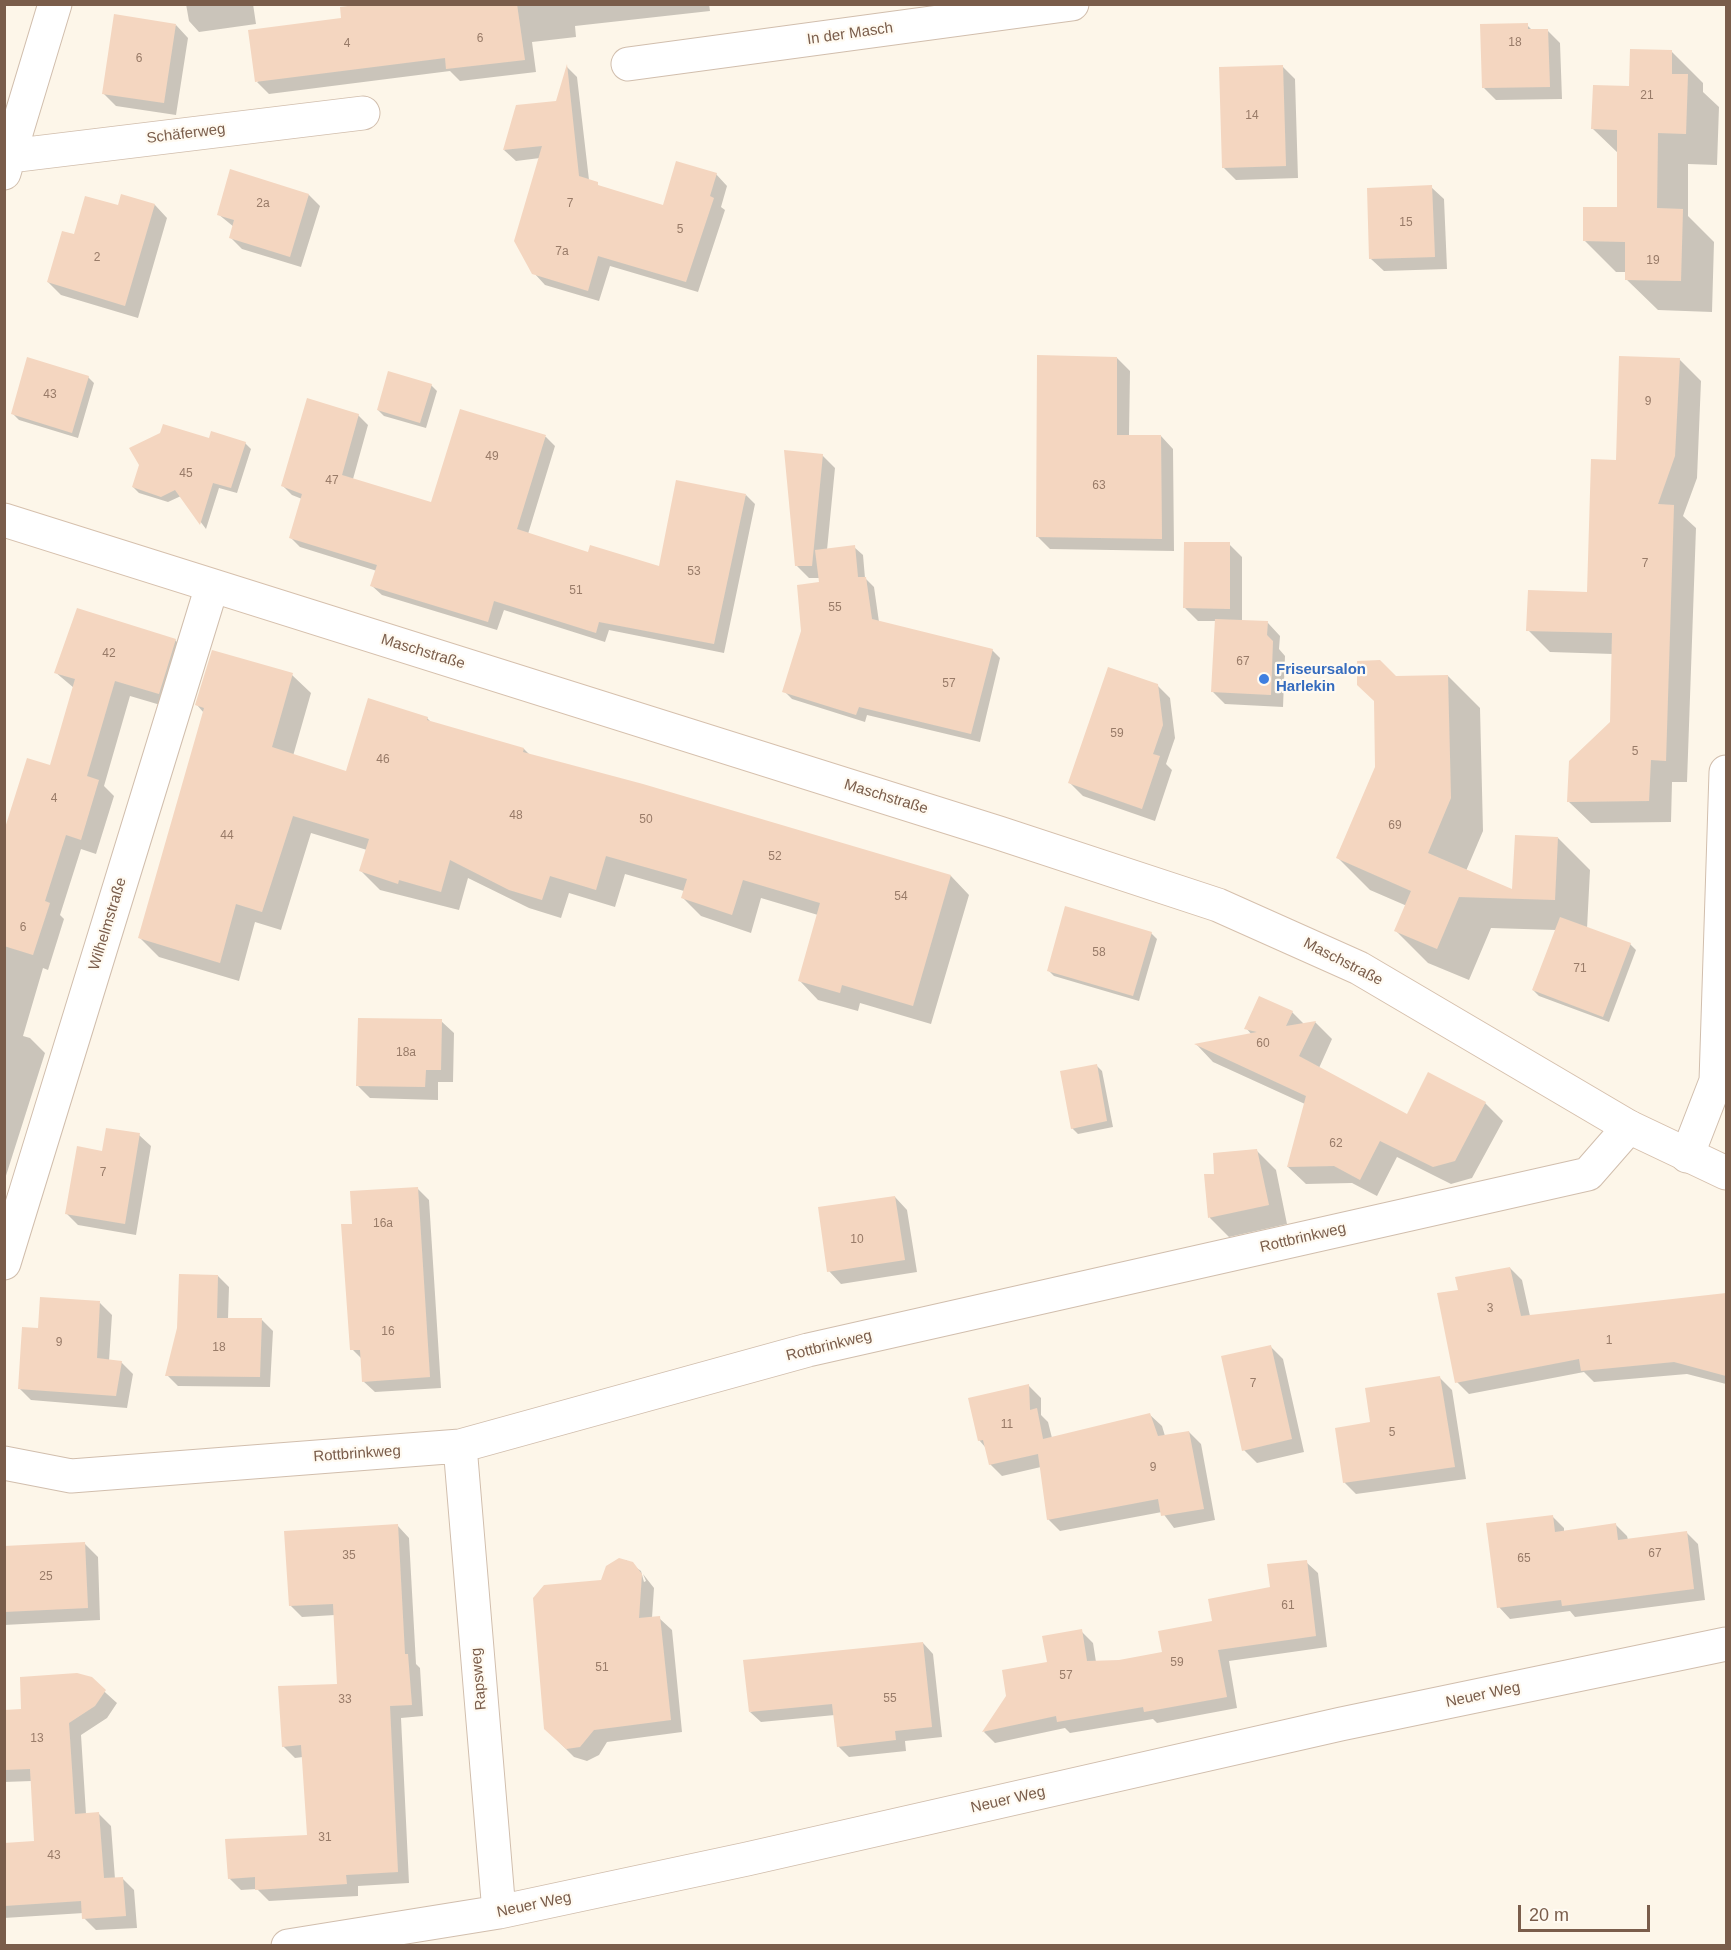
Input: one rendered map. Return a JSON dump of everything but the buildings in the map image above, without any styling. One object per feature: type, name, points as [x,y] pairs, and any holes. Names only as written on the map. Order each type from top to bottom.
[{"type":"street","name":"Schäferweg","points":[[55,4],[16,93],[7,164],[363,113]]},
{"type":"street","name":"In der Masch","points":[[628,64],[1072,4]]},
{"type":"street","name":"Maschstraße","points":[[4,520],[999,833],[1218,905],[1359,968],[1629,1127],[1726,1173]]},
{"type":"street","name":"Wilhelmstraße","points":[[4,1263],[212,586]]},
{"type":"street","points":[[1687,1156],[1716,1081],[1726,772]]},
{"type":"street","name":"Rottbrinkweg","points":[[4,1463],[71,1476],[460,1446],[808,1350],[1588,1174],[1629,1127]]},
{"type":"street","name":"Rapsweg","points":[[460,1446],[499,1912]]},
{"type":"street","name":"Neuer Weg","points":[[288,1946],[499,1912],[747,1859],[1341,1724],[1726,1644]]},
{"type":"place","name":"Friseursalon Harlekin","points":[[1264,679]]}]
